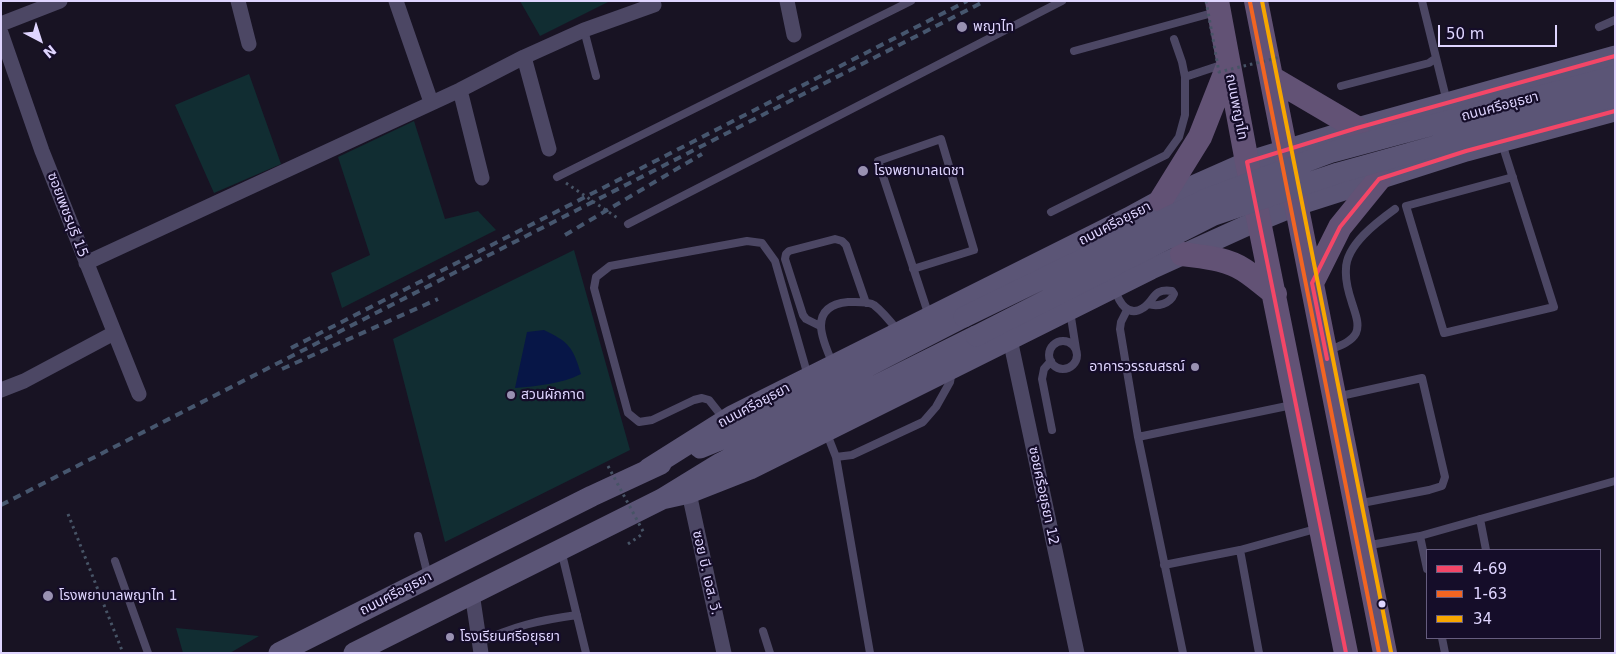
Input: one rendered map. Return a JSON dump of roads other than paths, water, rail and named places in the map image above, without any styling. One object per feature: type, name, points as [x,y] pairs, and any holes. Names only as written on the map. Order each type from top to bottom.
[{"type":"main road","points":[[1256,1],[1276,68],[1286,150],[1384,653]]},
{"type":"main road","name":"ถนนพญาไท","points":[[1214,4],[1275,294],[1346,653]]},
{"type":"main road","name":"ถนนศรีอยุธยา","points":[[648,469],[725,420],[1161,200],[1247,162],[1357,128],[1615,56]]},
{"type":"main road","points":[[1161,200],[1200,137],[1228,64]]},
{"type":"main road","points":[[1276,68],[1357,128]]},
{"type":"main road","name":"ถนนศรีอยุธยา","points":[[279,653],[648,469],[742,431],[964,318],[1216,195],[1332,152],[1615,76]]},
{"type":"main road","name":"ถนนศรีอยุธยา","points":[[354,653],[379,644],[472,593],[662,499],[719,464],[1214,215],[1338,173],[1615,96]]},
{"type":"main road","points":[[1455,100],[1443,121],[1442,132],[1451,142],[1466,151]]},
{"type":"main road","name":"ถนนศรีอยุธยา","points":[[662,499],[689,493],[750,470],[1151,269],[1297,205],[1466,151],[1615,111]]},
{"type":"main road","points":[[1312,283],[1340,227],[1379,179]]},
{"type":"main road","points":[[1128,218],[1161,224],[1170,232],[1168,246],[1151,269]]},
{"type":"main road","points":[[1182,254],[1232,264],[1242,269],[1275,294]]},
{"type":"street","points":[[1,24],[60,1]]},
{"type":"street","points":[[238,1],[249,44]]},
{"type":"street","points":[[396,1],[431,102]]},
{"type":"street","points":[[787,1],[794,35]]},
{"type":"street","points":[[86,263],[460,90],[524,57],[584,30],[654,5]]},
{"type":"street","name":"ซอยเพชรบุรี 15","points":[[1,33],[42,151],[139,394]]},
{"type":"street","points":[[524,57],[549,149]]},
{"type":"street","points":[[460,90],[482,178]]},
{"type":"street","points":[[1,390],[24,381],[114,333]]},
{"type":"street","name":"ซอยศรีอยุธยา 12","points":[[1010,339],[1077,653]]},
{"type":"street","name":"ซอย บี. เอส. วี.","points":[[689,493],[724,653]]},
{"type":"street","points":[[472,593],[480,648]]},
{"type":"lane","points":[[557,177],[911,1]]},
{"type":"lane","points":[[628,224],[1062,1]]},
{"type":"lane","points":[[1422,1],[1436,58],[1455,100]]},
{"type":"lane","points":[[1074,51],[1214,4]]},
{"type":"lane","points":[[1599,27],[1615,20]]},
{"type":"lane","points":[[584,30],[596,76]]},
{"type":"lane","points":[[1051,212],[1166,156],[1179,137],[1185,114],[1185,77],[1174,39]]},
{"type":"lane","points":[[1341,86],[1428,63],[1436,58]]},
{"type":"lane","points":[[1185,77],[1228,64]]},
{"type":"lane","points":[[913,269],[974,250],[940,139],[878,162],[929,318]]},
{"type":"lane","points":[[1502,142],[1554,307],[1444,333],[1406,206],[1513,177]]},
{"type":"lane","points":[[1325,351],[1347,342],[1356,334],[1358,322],[1351,300],[1346,269],[1351,251],[1374,223],[1395,210]]},
{"type":"lane","points":[[820,326],[806,319],[803,314],[785,259],[789,251],[835,239],[842,241],[846,244],[866,303]]},
{"type":"lane","points":[[725,420],[708,400],[702,398],[652,420],[639,422],[628,413],[594,288],[596,277],[610,266],[747,241],[762,243],[775,260],[809,378]]},
{"type":"lane","points":[[1114,288],[1119,300],[1127,310],[1138,311],[1148,304]]},
{"type":"lane","points":[[834,365],[822,341],[820,326],[825,311],[832,306],[858,302],[873,304],[899,332]]},
{"type":"lane","points":[[1070,310],[1077,353],[1075,362],[1068,368],[1059,368],[1051,361],[1050,349],[1056,342],[1065,341],[1076,349]]},
{"type":"lane","points":[[1127,310],[1120,329],[1138,437],[1183,653]]},
{"type":"lane","points":[[1051,361],[1044,369],[1042,379],[1052,430]]},
{"type":"lane","points":[[836,457],[852,454],[923,422],[936,407],[950,382],[954,367]]},
{"type":"lane","points":[[1334,398],[1422,378],[1445,477],[1442,486],[1429,490],[1355,504]]},
{"type":"lane","points":[[1138,437],[1297,404]]},
{"type":"lane","points":[[825,431],[836,457],[870,653]]},
{"type":"lane","points":[[1364,546],[1420,536],[1615,481]]},
{"type":"lane","points":[[1480,519],[1486,549]]},
{"type":"lane","points":[[1164,566],[1240,550],[1321,528]]},
{"type":"lane","points":[[418,536],[429,578]]},
{"type":"lane","points":[[1420,536],[1426,564]]},
{"type":"lane","points":[[560,550],[586,653]]},
{"type":"lane","points":[[1240,550],[1259,653]]},
{"type":"lane","points":[[115,562],[148,653]]},
{"type":"lane","points":[[480,648],[516,626],[577,615]]},
{"type":"lane","points":[[763,631],[770,653]]},
{"type":"lane","points":[[1442,639],[1445,653]]},
{"type":"railway","points":[[291,348],[967,1]]},
{"type":"railway","points":[[1,505],[985,1]]},
{"type":"railway","points":[[565,235],[702,154]]},
{"type":"railway","points":[[282,369],[438,299]]},
{"type":"place","name":"พญาไท","points":[[962,27]]},
{"type":"place","name":"โรงพยาบาลเดชา","points":[[863,171]]},
{"type":"place","name":"อาคารวรรณสรณ์","points":[[1195,367]]},
{"type":"place","name":"สวนผักกาด","points":[[511,395]]},
{"type":"place","name":"โรงพยาบาลพญาไท 1","points":[[48,596]]},
{"type":"place","name":"โรงเรียนศรีอยุธยา","points":[[450,637]]}]
